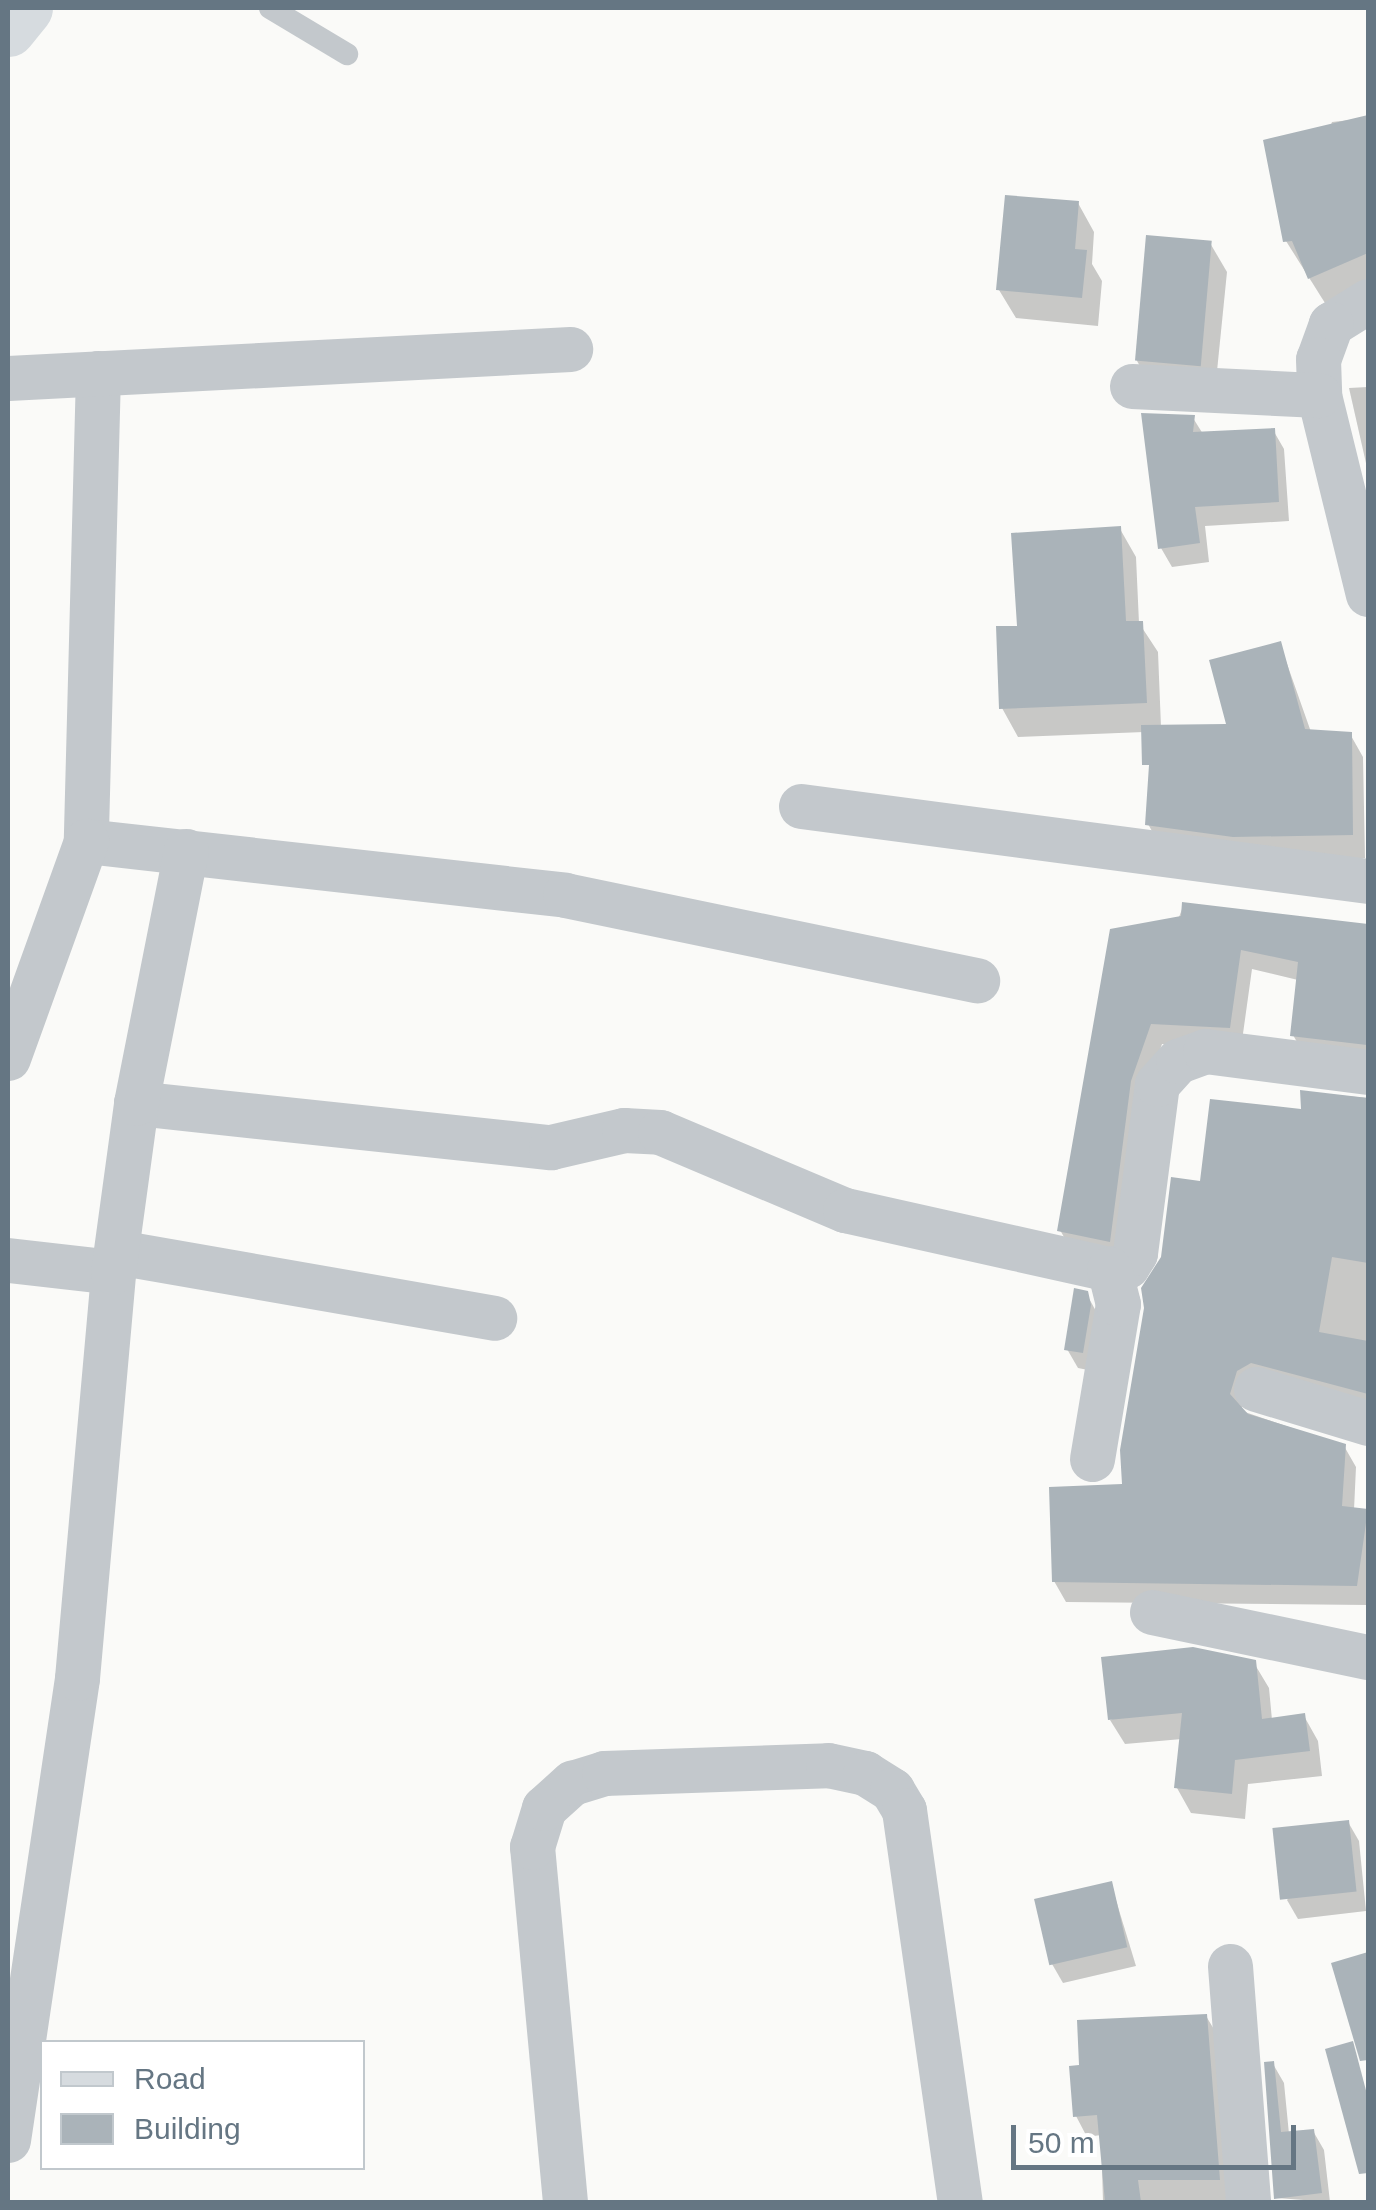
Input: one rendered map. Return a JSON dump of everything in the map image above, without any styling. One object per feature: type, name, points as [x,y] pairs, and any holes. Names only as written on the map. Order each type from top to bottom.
[{"type":"main road","points":[[8,29],[25,8]]},
{"type":"street","points":[[1368,301],[1331,324],[1318,360],[1319,395],[1368,594]]},
{"type":"street","points":[[8,378],[570,349]]},
{"type":"street","points":[[8,1058],[86,840],[98,373]]},
{"type":"street","points":[[1132,386],[1319,395]]},
{"type":"street","points":[[801,806],[1368,881]]},
{"type":"street","points":[[86,840],[565,895],[977,980]]},
{"type":"street","points":[[8,2140],[77,1678],[115,1262],[136,1103],[186,850]]},
{"type":"street","points":[[136,1103],[551,1148],[624,1130],[660,1132],[845,1210],[1110,1269],[1128,1266],[1135,1253],[1158,1084],[1178,1061],[1205,1050],[1368,1072]]},
{"type":"street","points":[[8,1260],[115,1262],[494,1318]]},
{"type":"street","points":[[1092,1459],[1118,1304],[1110,1269]]},
{"type":"street","points":[[1256,1389],[1368,1423]]},
{"type":"street","points":[[1152,1612],[1368,1656]]},
{"type":"street","points":[[564,2202],[532,1847],[544,1808],[572,1783],[604,1772],[828,1764],[864,1773],[892,1790],[904,1810],[960,2202]]},
{"type":"street","points":[[1230,1966],[1248,2202]]},
{"type":"lane","points":[[270,8],[347,54]]},
{"type":"building","points":[[1368,115],[1368,253],[1308,279],[1292,241],[1283,242],[1263,140]]},
{"type":"building","points":[[1005,195],[1079,201],[1075,249],[1087,250],[1082,298],[996,290]]},
{"type":"building","points":[[1146,235],[1212,241],[1201,366],[1135,361]]},
{"type":"building","points":[[1141,413],[1195,415],[1193,432],[1275,428],[1279,502],[1195,507],[1200,543],[1158,549]]},
{"type":"building","points":[[1121,526],[1126,621],[1143,621],[1147,703],[999,709],[996,626],[1017,626],[1011,533]]},
{"type":"building","points":[[1281,641],[1305,729],[1352,732],[1353,835],[1233,837],[1145,825],[1149,765],[1142,765],[1141,725],[1226,724],[1209,660]]},
{"type":"building","points":[[1182,902],[1368,924],[1367,1045],[1290,1036],[1298,962],[1241,950],[1230,1028],[1151,1024],[1131,1081],[1110,1242],[1057,1231],[1110,929],[1181,916]]},
{"type":"building","points":[[1300,1090],[1368,1098],[1368,1263],[1332,1257],[1319,1332],[1368,1341],[1368,1394],[1251,1363],[1237,1371],[1230,1394],[1248,1414],[1346,1444],[1342,1506],[1368,1509],[1357,1586],[1052,1582],[1049,1487],[1122,1484],[1120,1450],[1144,1308],[1141,1288],[1161,1257],[1171,1177],[1200,1181],[1210,1099],[1301,1109]]},
{"type":"building","points":[[1074,1288],[1088,1291],[1091,1305],[1083,1353],[1064,1350]]},
{"type":"building","points":[[1193,1647],[1256,1660],[1262,1719],[1305,1713],[1310,1751],[1235,1760],[1232,1794],[1174,1788],[1182,1713],[1108,1720],[1101,1657]]},
{"type":"building","points":[[1349,1820],[1357,1892],[1280,1900],[1272,1828]]},
{"type":"building","points":[[1112,1881],[1127,1947],[1049,1965],[1034,1899]]},
{"type":"building","points":[[1368,1952],[1368,2060],[1360,2061],[1331,1963]]},
{"type":"building","points":[[1207,2014],[1220,2180],[1138,2180],[1141,2202],[1105,2202],[1097,2115],[1073,2117],[1069,2066],[1079,2065],[1077,2020]]},
{"type":"building","points":[[1353,2041],[1368,2098],[1368,2173],[1359,2174],[1325,2049]]},
{"type":"building","points":[[1274,2061],[1281,2132],[1314,2129],[1322,2193],[1274,2199],[1264,2062]]}]
